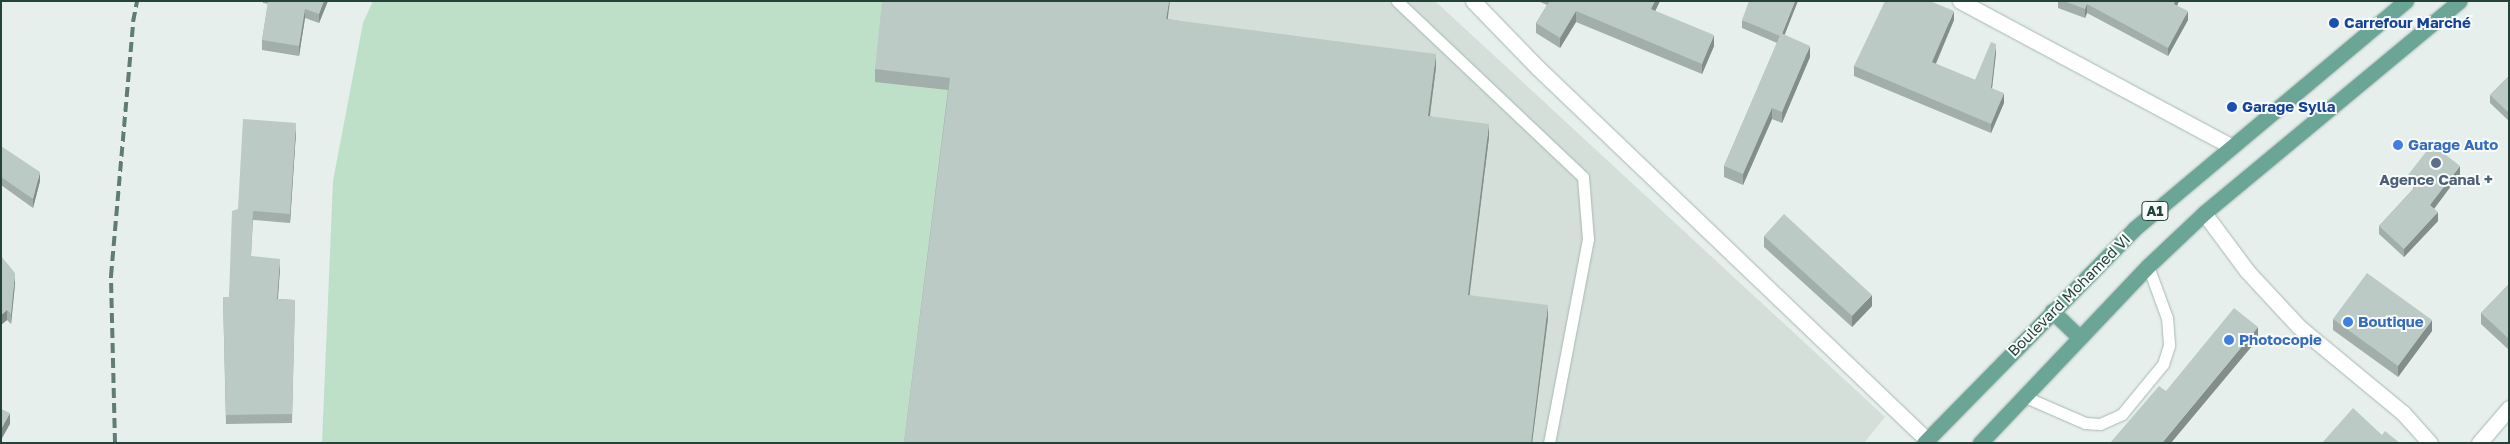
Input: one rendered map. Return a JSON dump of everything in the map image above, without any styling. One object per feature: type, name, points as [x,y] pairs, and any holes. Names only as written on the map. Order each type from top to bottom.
[{"type":"main road","name":"Boulevard Mohamed VI","points":[[1926,441],[2052,311],[2134,230],[2230,146],[2406,1]]},
{"type":"main road","name":"A1","points":[[1980,443],[2148,266],[2204,213],[2459,1]]},
{"type":"main road","points":[[2052,311],[2079,337]]},
{"type":"street","points":[[1473,1],[1538,68],[1926,441]]},
{"type":"street","points":[[1960,1],[2230,146]]},
{"type":"street","points":[[2204,213],[2247,271],[2299,328],[2403,413],[2430,443]]},
{"type":"street","points":[[2479,443],[2509,408]]},
{"type":"lane","points":[[1397,1],[1525,119],[1582,177],[1588,239],[1549,443]]},
{"type":"lane","points":[[2023,396],[2085,423],[2100,424],[2122,414],[2163,364],[2169,345],[2167,318],[2148,266]]},
{"type":"shaded area","points":[[960,1],[1435,1],[1885,417],[1864,443],[906,443]]},
{"type":"green space","points":[[373,1],[960,1],[906,443],[322,443],[333,181],[363,23]]},
{"type":"building","points":[[268,1],[324,1],[319,14],[305,9],[299,46],[262,40]]},
{"type":"building","points":[[882,1],[1169,1],[1166,19],[1436,54],[1428,116],[1489,124],[1468,295],[1548,305],[1531,443],[904,443],[950,78],[875,69]]},
{"type":"building","points":[[1550,1],[1655,1],[1651,9],[1714,35],[1702,64],[1576,11],[1560,38],[1536,23]]},
{"type":"building","points":[[1749,1],[1795,1],[1780,36],[1742,20]]},
{"type":"building","points":[[1885,1],[1930,1],[1954,11],[1932,62],[1975,80],[1991,42],[1996,44],[1991,88],[2004,93],[1991,124],[1854,66]]},
{"type":"building","points":[[2064,1],[2175,1],[2174,4],[2188,11],[2168,48],[2087,4],[2085,9]]},
{"type":"building","points":[[1781,33],[1810,46],[1782,112],[1772,108],[1743,174],[1724,166]]},
{"type":"building","points":[[2509,76],[2509,113],[2490,95]]},
{"type":"building","points":[[243,119],[296,123],[290,214],[253,211],[251,256],[280,259],[277,299],[295,300],[292,414],[226,415],[223,297],[229,297],[232,211],[238,209]]},
{"type":"building","points":[[2432,144],[2460,166],[2430,205],[2438,212],[2404,249],[2379,226],[2419,183],[2408,175]]},
{"type":"building","points":[[1,146],[40,172],[33,199],[1,177]]},
{"type":"building","points":[[1784,214],[1872,295],[1852,316],[1764,236]]},
{"type":"building","points":[[1,256],[15,273],[11,314],[7,310],[1,315]]},
{"type":"building","points":[[2367,273],[2432,320],[2398,366],[2333,319]]},
{"type":"building","points":[[2509,284],[2509,339],[2481,313]]},
{"type":"building","points":[[2234,308],[2258,327],[2162,443],[2110,443],[2159,386],[2166,391]]},
{"type":"building","points":[[2353,408],[2382,435],[2385,431],[2400,443],[2322,443]]},
{"type":"building","points":[[1,409],[10,413],[1,429]]},
{"type":"railway","points":[[115,443],[111,276],[133,22],[137,1]]},
{"type":"place","name":"Carrefour Marché","points":[[2334,23]]},
{"type":"place","name":"Garage Sylla","points":[[2232,107]]},
{"type":"place","name":"Garage Auto","points":[[2398,145]]},
{"type":"place","name":"Agence Canal +","points":[[2436,163]]},
{"type":"place","name":"Boutique","points":[[2348,322]]},
{"type":"place","name":"Photocopie","points":[[2229,340]]}]
